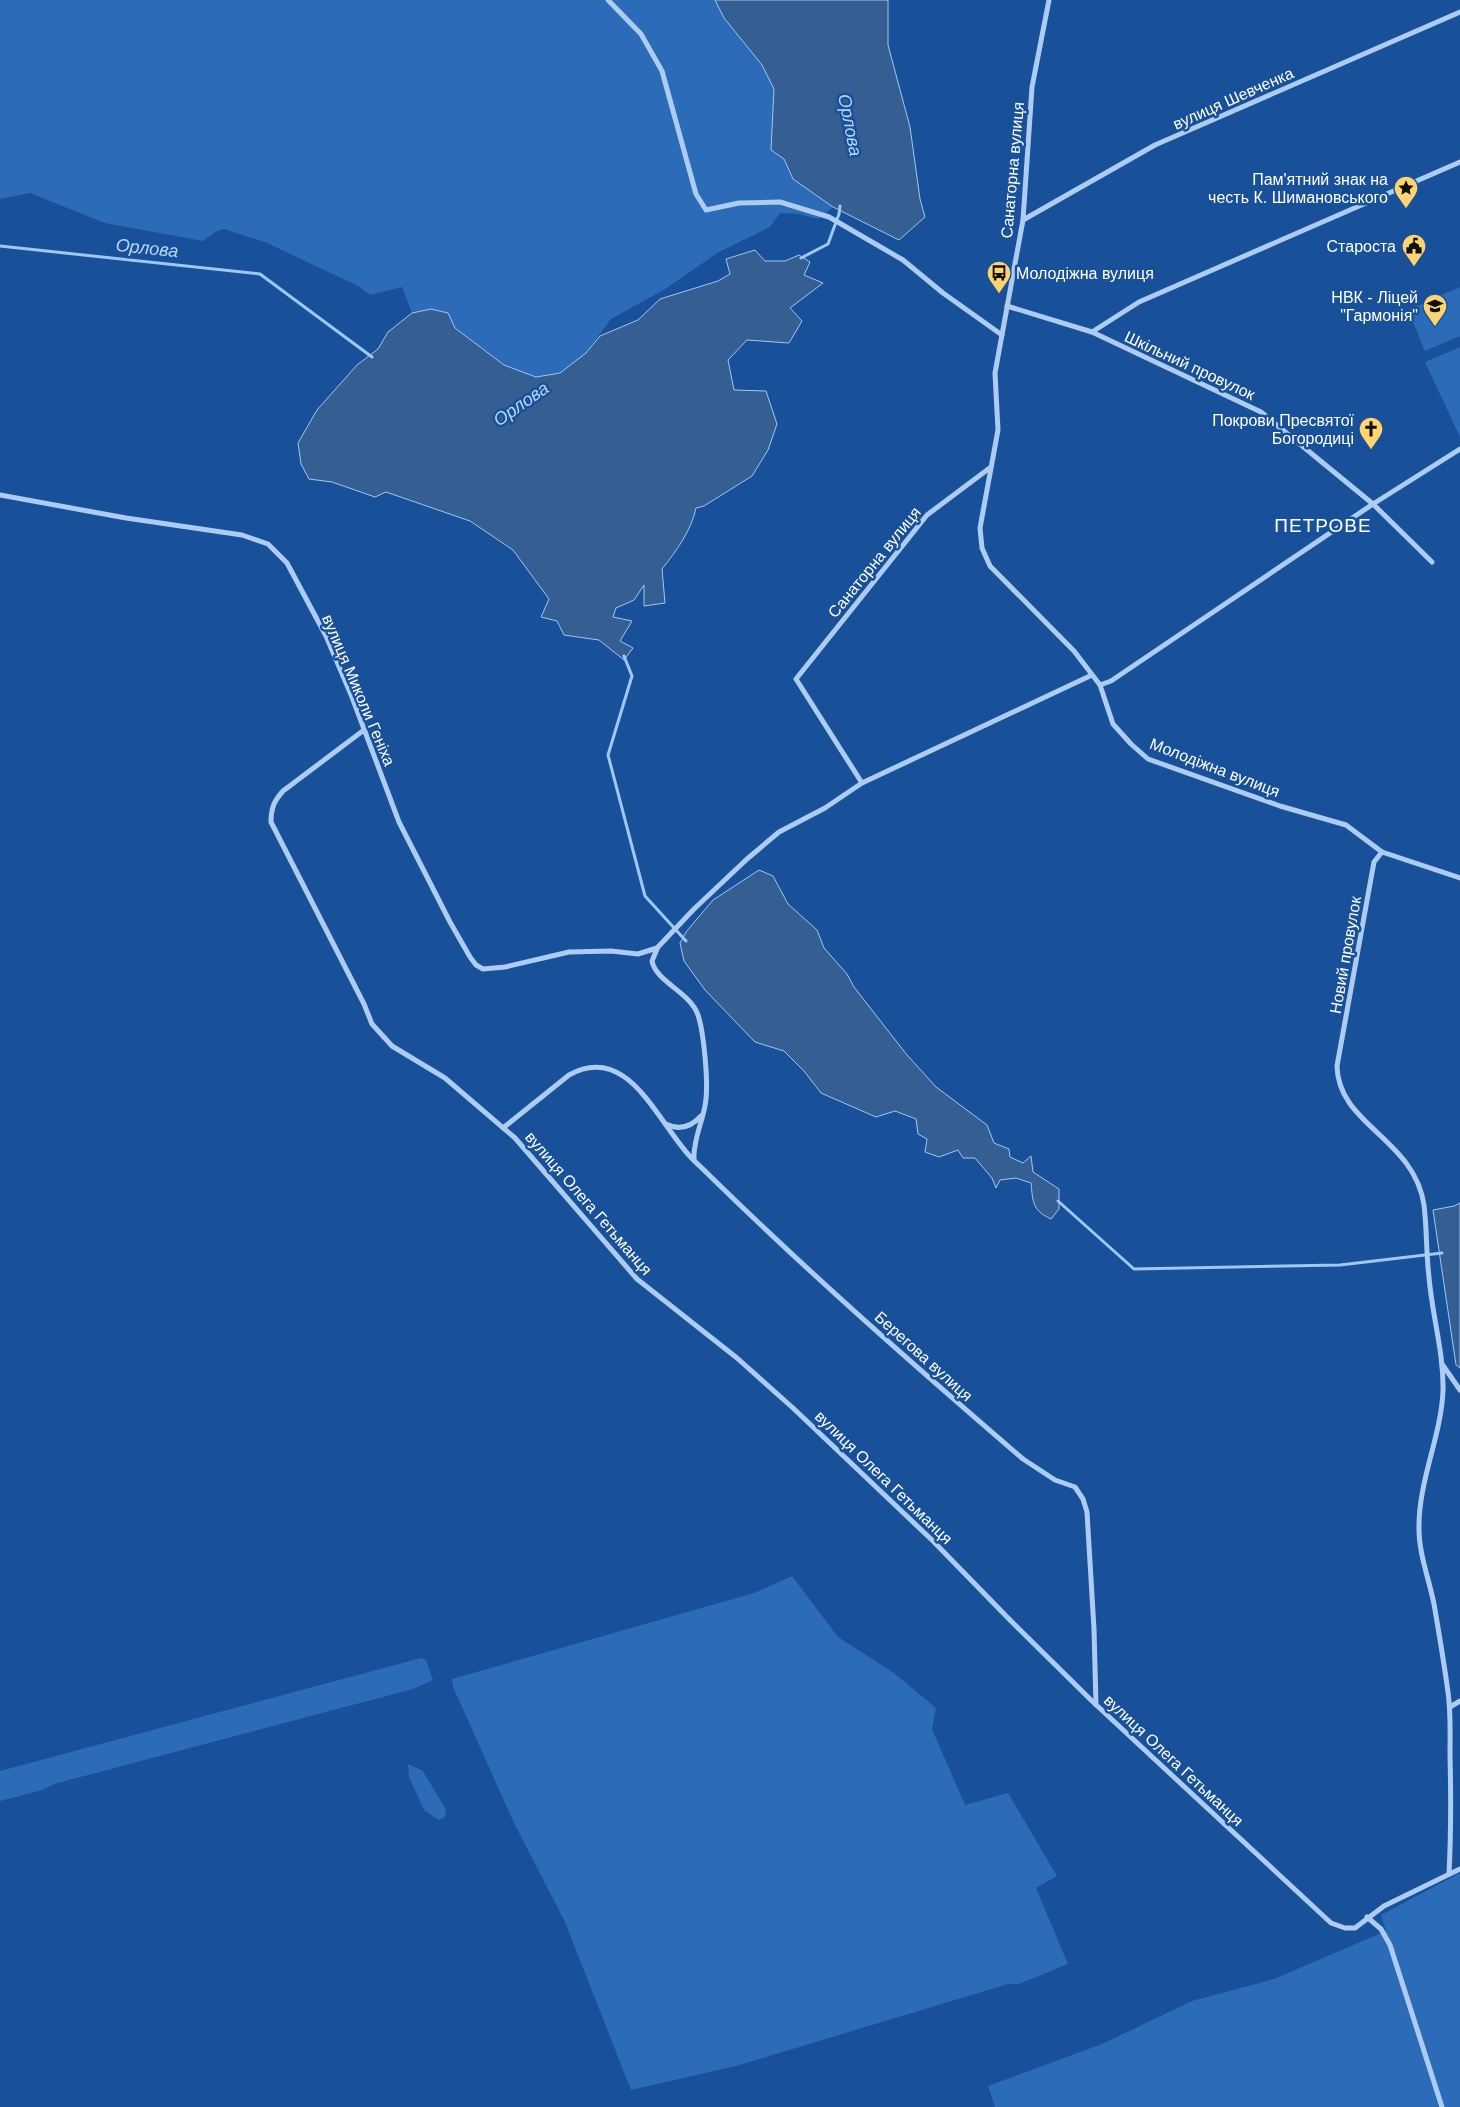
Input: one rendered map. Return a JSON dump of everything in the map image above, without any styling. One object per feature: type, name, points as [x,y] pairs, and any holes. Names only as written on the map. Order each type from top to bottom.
[{"type":"street","points":[[608,0],[641,34],[662,72],[696,194],[706,210],[739,204],[780,202],[830,217],[903,260],[942,293],[1002,335]]},
{"type":"street","name":"Санаторна вулиця","points":[[862,783],[796,679],[927,515],[992,467],[998,430],[995,373],[1023,220],[1032,87],[1049,0]]},
{"type":"street","name":"вулиця Шевченка","points":[[1023,220],[1155,145],[1460,12]]},
{"type":"street","points":[[1092,332],[1139,302],[1460,162]]},
{"type":"street","name":"Шкільний провулок","points":[[1007,306],[1092,332],[1261,412],[1373,504],[1432,562]]},
{"type":"street","points":[[1100,685],[1111,681],[1373,504],[1460,449]]},
{"type":"street","name":"Молодіжна вулиця","points":[[992,467],[980,528],[982,548],[990,566],[1074,651],[1100,685],[1113,724],[1130,744],[1148,759],[1280,806],[1346,825],[1382,852],[1460,878]]},
{"type":"street","name":"вулиця Миколи Геніха","points":[[0,495],[126,518],[242,535],[268,544],[287,563],[326,636],[399,822],[450,922],[473,961],[483,969],[491,969],[569,952],[611,951],[638,954],[657,948]]},
{"type":"street","points":[[694,1159],[696,1137],[706,1099],[706,1080],[700,1024],[691,1002],[655,970],[652,956],[657,948],[694,909],[779,832],[825,808],[862,783],[1092,675]]},
{"type":"street","name":"вулиця Олега Гетьманця","points":[[364,730],[283,791],[276,799],[271,810],[271,822],[364,1004],[372,1024],[392,1046],[445,1078],[516,1138],[637,1279],[737,1358],[793,1408],[933,1540],[1096,1705],[1331,1923],[1345,1928],[1355,1928],[1367,1917]]},
{"type":"street","name":"Новий провулок","points":[[1382,852],[1374,862],[1338,1066],[1340,1086],[1349,1104],[1402,1156],[1413,1173],[1424,1205],[1429,1278],[1442,1364],[1443,1392],[1424,1490],[1419,1529],[1434,1604],[1450,1707],[1452,1822],[1449,1874]]},
{"type":"street","name":"Берегова вулиця","points":[[503,1128],[569,1074],[589,1067],[602,1067],[614,1070],[635,1087],[684,1150],[835,1292],[1023,1459],[1055,1480],[1075,1487],[1087,1512],[1094,1629],[1096,1705]]},
{"type":"street","points":[[664,1122],[675,1127],[687,1127],[702,1115]]},
{"type":"street","points":[[1442,1364],[1460,1390]]},
{"type":"street","points":[[1450,1707],[1460,1702]]},
{"type":"street","points":[[1442,2107],[1390,1945],[1381,1929],[1367,1917],[1418,1888],[1460,1869]]},
{"type":"shaded area","points":[[0,0],[715,0],[724,18],[762,65],[774,89],[771,150],[784,159],[793,179],[833,207],[818,219],[799,214],[780,213],[770,227],[719,252],[665,289],[611,319],[586,353],[560,373],[535,377],[504,365],[431,309],[412,313],[402,287],[370,295],[358,286],[265,242],[224,229],[215,232],[203,241],[105,223],[30,193],[0,199]]},
{"type":"shaded area","name":"НВК - Ліцей \"Гармонія\"","points":[[1460,287],[1460,336],[1425,351],[1408,310]]},
{"type":"shaded area","points":[[1460,347],[1460,437],[1425,362]]},
{"type":"shaded area","points":[[792,1576],[838,1637],[894,1673],[936,1708],[932,1729],[965,1805],[1008,1793],[1057,1876],[1036,1888],[1068,1964],[1019,1984],[1008,1984],[736,2066],[631,2090],[565,1922],[514,1823],[453,1687],[452,1679],[754,1593]]},
{"type":"shaded area","points":[[421,1658],[426,1660],[433,1680],[413,1689],[54,1784],[42,1790],[0,1801],[0,1771]]},
{"type":"shaded area","points":[[408,1764],[423,1771],[446,1810],[445,1817],[439,1820],[424,1810],[409,1777]]},
{"type":"shaded area","points":[[1460,1873],[1460,2107],[995,2107],[988,2086],[1102,2044],[1192,2001],[1274,1979],[1386,1931],[1381,1915]]},
{"type":"water","points":[[715,0],[888,0],[888,45],[910,127],[920,199],[925,217],[899,240],[833,207],[793,179],[784,159],[771,150],[774,89],[762,65],[724,18]]},
{"type":"water","points":[[755,250],[765,261],[785,261],[799,255],[810,262],[804,275],[823,283],[790,308],[802,321],[789,343],[747,340],[728,360],[734,390],[766,391],[777,424],[768,450],[752,476],[704,506],[696,508],[687,532],[662,569],[665,603],[644,606],[644,585],[634,600],[616,608],[613,617],[632,621],[620,641],[633,648],[624,660],[599,640],[564,635],[557,621],[541,617],[549,599],[513,550],[470,521],[386,492],[375,497],[332,482],[309,479],[301,464],[298,443],[317,410],[357,365],[378,349],[388,332],[412,313],[431,309],[448,313],[455,328],[504,365],[536,377],[560,373],[586,353],[600,336],[638,320],[660,299],[718,281],[730,274],[726,259]]},
{"type":"water","points":[[759,870],[773,876],[788,904],[817,930],[824,948],[847,974],[854,987],[907,1055],[936,1087],[987,1125],[994,1143],[1009,1149],[1010,1157],[1023,1163],[1031,1156],[1033,1172],[1059,1189],[1059,1209],[1051,1219],[1037,1209],[1032,1195],[1031,1183],[1016,1178],[1000,1180],[996,1188],[992,1178],[975,1158],[963,1158],[958,1150],[939,1157],[925,1152],[927,1139],[918,1134],[916,1119],[895,1111],[876,1117],[821,1093],[804,1071],[784,1051],[755,1042],[705,990],[684,961],[680,943],[686,932],[713,900]]},
{"type":"water","points":[[1460,1203],[1460,1368],[1456,1365],[1433,1210]]},
{"type":"waterway","name":"Орлова","points":[[801,258],[828,244],[840,206]]},
{"type":"waterway","name":"Орлова","points":[[0,246],[260,274],[372,357]]},
{"type":"waterway","points":[[624,656],[632,676],[608,755],[645,896],[686,941]]},
{"type":"waterway","points":[[1058,1201],[1134,1269],[1340,1265],[1442,1253]]},
{"type":"place","name":"Пам'ятний знак на честь К. Шимановського","points":[[1406,209]]},
{"type":"place","name":"Староста","points":[[1414,267]]},
{"type":"place","name":"Молодіжна вулиця","points":[[999,294]]},
{"type":"place","name":"НВК - Ліцей \"Гармонія\"","points":[[1435,327]]},
{"type":"place","name":"Покрови Пресвятої Богородиці","points":[[1371,450]]},
{"type":"district","name":"ПЕТРОВЕ","points":[[1323,525]]}]
